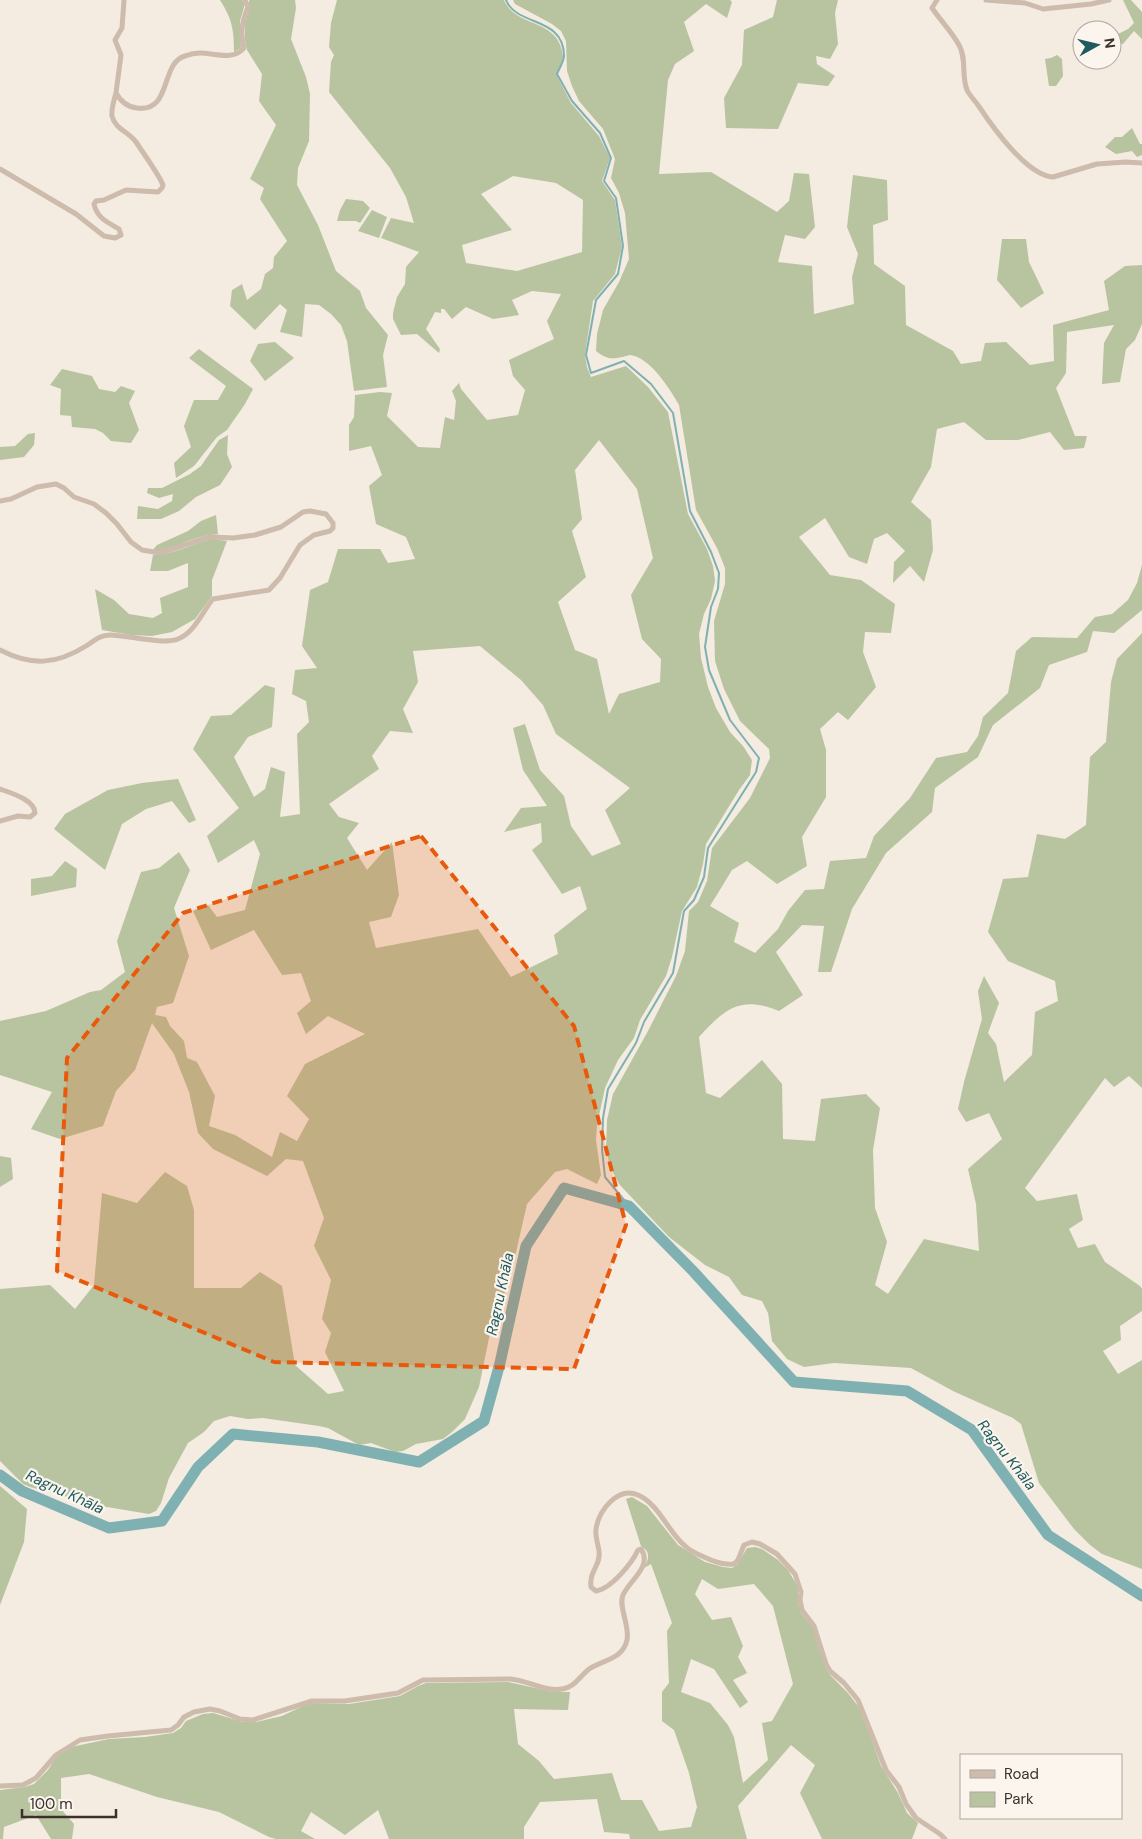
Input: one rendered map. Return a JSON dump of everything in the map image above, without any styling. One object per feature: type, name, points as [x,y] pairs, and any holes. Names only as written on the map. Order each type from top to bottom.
[{"type":"street","points":[[0,169],[76,214],[104,236],[110,238],[121,235],[119,229],[107,224],[97,212],[94,204],[96,201],[104,200],[126,190],[158,192],[162,188],[136,142],[120,129],[112,117],[121,55],[115,40],[122,28],[124,0]]},
{"type":"street","points":[[116,94],[132,108],[149,108],[157,103],[171,70],[182,56],[197,53],[226,55],[240,53],[244,48],[241,27],[248,6],[245,0]]},
{"type":"street","points":[[937,0],[932,8],[964,55],[967,91],[999,135],[1037,172],[1046,177],[1053,178],[1097,164],[1142,163]]},
{"type":"street","points":[[986,0],[1025,3],[1043,9],[1091,4],[1109,0]]},
{"type":"street","points":[[0,501],[11,500],[37,487],[56,484],[74,497],[94,504],[106,513],[136,547],[160,554],[214,536],[233,538],[268,532],[282,527],[303,512],[310,511],[326,514],[334,523],[330,531],[314,535],[300,545],[280,578],[269,590],[213,599],[191,630],[177,640],[104,635],[80,650],[60,659],[50,661],[29,661],[10,656],[0,650]]},
{"type":"street","points":[[0,789],[19,797],[35,809],[35,814],[30,817],[18,816],[0,821]]},
{"type":"street","points":[[0,1786],[23,1784],[36,1778],[56,1755],[80,1740],[171,1730],[184,1717],[194,1712],[210,1709],[220,1710],[240,1719],[253,1720],[312,1701],[345,1701],[398,1693],[423,1680],[510,1679],[561,1690],[571,1686],[590,1668],[607,1661],[625,1646],[628,1630],[622,1604],[622,1595],[644,1562],[645,1554],[641,1549],[638,1550],[626,1568],[602,1590],[596,1591],[591,1587],[590,1577],[600,1552],[596,1529],[600,1516],[613,1498],[629,1493],[638,1494],[650,1504],[685,1546],[696,1554],[719,1563],[734,1564],[738,1560],[744,1545],[752,1542],[769,1549],[787,1565],[799,1582],[802,1610],[814,1626],[826,1664],[830,1671],[844,1683],[858,1700],[886,1770],[900,1788],[906,1804],[916,1818],[945,1839]]},
{"type":"highlighted area","points":[[421,836],[574,1026],[626,1225],[574,1369],[274,1362],[57,1271],[67,1058],[183,913]]},
{"type":"green space","points":[[220,0],[242,0],[245,4],[240,21],[241,48],[234,52],[232,24]]},
{"type":"green space","points":[[249,0],[295,0],[296,8],[291,39],[306,77],[310,94],[309,141],[298,168],[297,185],[318,225],[336,271],[360,291],[366,308],[388,335],[383,355],[387,387],[354,391],[347,341],[341,325],[319,305],[305,304],[302,337],[280,332],[287,310],[280,304],[255,330],[230,306],[232,290],[242,284],[247,300],[261,289],[265,274],[273,268],[274,257],[287,241],[260,199],[264,188],[250,179],[276,125],[259,101],[262,74],[247,50],[245,23],[249,10]]},
{"type":"green space","points":[[337,0],[504,0],[518,16],[546,29],[554,35],[560,44],[563,59],[557,76],[571,103],[599,136],[610,158],[602,181],[615,200],[622,247],[615,274],[593,301],[585,355],[587,367],[591,377],[626,366],[648,387],[668,412],[688,514],[707,549],[713,566],[715,581],[699,634],[701,658],[708,687],[716,708],[730,732],[743,746],[752,760],[750,775],[706,844],[697,887],[682,911],[666,976],[640,1020],[634,1038],[618,1060],[605,1088],[597,1125],[596,1140],[601,1175],[597,1184],[567,1169],[555,1172],[527,1204],[511,1274],[489,1338],[479,1387],[465,1419],[443,1439],[416,1444],[403,1451],[395,1452],[371,1443],[359,1445],[328,1428],[319,1426],[263,1418],[248,1419],[230,1416],[214,1421],[204,1432],[188,1443],[169,1478],[161,1503],[156,1511],[149,1514],[101,1506],[30,1487],[23,1484],[0,1461],[0,1289],[50,1285],[75,1309],[94,1285],[102,1193],[137,1203],[165,1172],[187,1186],[194,1210],[194,1288],[241,1288],[260,1272],[282,1286],[295,1365],[328,1394],[344,1391],[325,1352],[331,1333],[322,1319],[331,1280],[314,1246],[324,1218],[303,1161],[286,1159],[267,1176],[213,1149],[198,1133],[189,1092],[174,1054],[152,1023],[135,1070],[116,1091],[103,1126],[60,1139],[31,1129],[52,1092],[0,1075],[0,1021],[46,1011],[90,992],[101,990],[125,972],[117,941],[141,872],[159,868],[179,852],[190,870],[174,908],[189,956],[173,1003],[157,1007],[155,1015],[166,1017],[170,1026],[184,1041],[187,1058],[197,1062],[215,1096],[209,1126],[235,1135],[272,1157],[280,1132],[297,1141],[309,1119],[287,1096],[305,1064],[365,1034],[328,1016],[306,1034],[297,1013],[311,1001],[301,973],[282,975],[254,930],[211,950],[193,911],[208,905],[217,917],[245,910],[260,854],[254,840],[218,863],[207,836],[239,808],[193,749],[211,716],[231,715],[265,685],[275,688],[272,727],[248,737],[234,757],[254,797],[265,789],[271,767],[285,772],[280,817],[300,814],[297,734],[309,722],[306,701],[292,694],[295,670],[317,668],[302,646],[310,590],[328,582],[338,549],[380,549],[388,563],[415,559],[406,537],[376,524],[369,486],[382,475],[371,446],[349,451],[349,425],[354,417],[355,395],[380,392],[392,393],[387,416],[418,447],[440,448],[445,417],[454,420],[456,401],[452,391],[459,383],[461,389],[487,420],[518,415],[525,390],[513,376],[509,360],[554,339],[547,321],[561,294],[532,291],[512,300],[519,315],[493,319],[466,307],[452,319],[444,309],[441,309],[441,313],[435,312],[426,329],[440,349],[439,353],[417,334],[401,335],[393,319],[393,313],[397,297],[405,284],[406,267],[419,252],[381,238],[391,218],[414,223],[406,197],[390,168],[329,92],[331,62],[334,55],[329,47],[331,23]],"holes":[[[513,176],[556,183],[583,200],[582,252],[517,271],[466,263],[462,245],[512,230],[481,194]],[[599,440],[637,489],[653,558],[631,595],[642,639],[661,659],[660,682],[619,694],[609,714],[597,659],[575,650],[558,602],[586,577],[572,531],[582,519],[575,470]],[[480,646],[521,680],[543,705],[556,734],[630,788],[605,810],[621,844],[592,856],[571,826],[564,796],[540,770],[525,724],[513,728],[523,770],[547,806],[521,808],[504,832],[541,823],[542,842],[532,850],[562,894],[580,886],[587,909],[554,935],[558,954],[511,977],[478,929],[376,948],[369,922],[391,917],[399,895],[392,842],[367,870],[347,838],[359,823],[339,817],[329,804],[379,769],[372,756],[390,731],[413,733],[403,709],[418,682],[413,651]]]},
{"type":"green space","points":[[513,0],[730,0],[732,2],[727,18],[706,4],[684,22],[694,51],[675,64],[668,80],[659,174],[711,172],[777,212],[789,201],[794,173],[809,174],[815,227],[805,239],[785,235],[778,262],[812,266],[814,314],[854,304],[852,277],[858,254],[847,227],[853,175],[887,180],[888,220],[873,225],[874,264],[905,286],[906,325],[953,351],[961,364],[981,361],[985,343],[1006,342],[1030,365],[1054,361],[1053,325],[1109,310],[1104,281],[1125,266],[1142,265],[1142,324],[1135,340],[1126,349],[1120,382],[1102,384],[1104,343],[1114,325],[1067,332],[1066,373],[1056,388],[1075,436],[1087,436],[1084,448],[1064,450],[1050,432],[1018,440],[986,440],[964,422],[937,429],[931,467],[911,502],[931,520],[933,550],[924,582],[910,566],[893,583],[894,562],[905,551],[887,533],[874,539],[867,564],[849,557],[825,518],[799,537],[830,575],[861,580],[895,604],[891,633],[865,632],[863,652],[876,687],[848,720],[838,712],[820,729],[826,750],[826,797],[802,837],[807,866],[777,884],[747,861],[732,870],[710,906],[739,923],[734,942],[755,953],[778,929],[788,911],[805,890],[824,889],[830,861],[866,858],[874,836],[910,798],[936,758],[967,752],[978,736],[983,717],[1008,693],[1016,651],[1032,637],[1077,638],[1095,617],[1112,614],[1128,600],[1137,583],[1142,565],[1142,610],[1114,633],[1093,631],[1087,652],[1049,665],[1040,688],[993,725],[978,757],[935,788],[932,812],[886,853],[852,909],[831,972],[818,972],[824,926],[802,925],[776,952],[803,995],[779,1011],[754,1004],[734,1008],[725,1012],[699,1037],[706,1093],[720,1098],[762,1060],[782,1084],[783,1139],[815,1141],[821,1099],[866,1094],[880,1108],[873,1150],[875,1208],[887,1242],[875,1285],[888,1294],[924,1239],[979,1251],[976,1204],[968,1169],[1002,1139],[989,1113],[966,1122],[958,1109],[982,1019],[978,991],[984,976],[999,1003],[988,1033],[996,1044],[1004,1082],[1032,1055],[1035,1012],[1058,1001],[1055,981],[1008,961],[988,932],[1003,879],[1028,877],[1037,834],[1065,839],[1086,825],[1090,757],[1106,742],[1111,682],[1117,659],[1142,633],[1142,1088],[1129,1076],[1114,1087],[1105,1078],[1025,1188],[1037,1201],[1077,1194],[1083,1220],[1069,1229],[1078,1248],[1095,1244],[1105,1262],[1142,1289],[1142,1311],[1120,1326],[1121,1340],[1103,1351],[1118,1374],[1142,1360],[1142,1569],[1102,1554],[1074,1529],[1039,1483],[1021,1424],[1013,1418],[953,1391],[911,1368],[834,1363],[804,1367],[787,1359],[772,1341],[768,1313],[762,1301],[742,1295],[729,1277],[705,1265],[669,1237],[619,1184],[610,1167],[606,1148],[607,1120],[613,1094],[676,976],[685,951],[689,911],[698,902],[707,881],[712,848],[750,798],[770,758],[769,749],[740,721],[724,689],[715,661],[714,621],[725,584],[725,568],[717,548],[696,510],[679,405],[659,375],[645,361],[630,355],[608,358],[596,351],[597,334],[603,310],[619,282],[629,259],[625,213],[619,193],[611,178],[615,159],[603,129],[579,101],[572,86],[567,71],[566,41],[561,31],[515,4]]},
{"type":"green space","points":[[777,0],[838,0],[835,13],[838,44],[830,59],[816,56],[817,64],[835,76],[828,86],[798,83],[778,129],[726,128],[724,98],[742,65],[744,30],[773,17]]},
{"type":"green space","points":[[1123,0],[1131,0],[1142,12],[1142,39],[1134,31],[1122,44],[1122,32],[1134,23]]},
{"type":"green space","points":[[1057,55],[1062,59],[1063,76],[1056,86],[1049,86],[1045,59]]},
{"type":"green space","points":[[1132,128],[1140,144],[1142,144],[1142,155],[1137,157],[1132,151],[1116,154],[1105,147],[1115,137],[1122,137]]},
{"type":"green space","points":[[346,199],[363,201],[370,208],[360,223],[356,221],[337,221]]},
{"type":"green space","points":[[372,210],[387,217],[379,238],[358,231]]},
{"type":"green space","points":[[1002,239],[1026,239],[1029,262],[1044,293],[1021,308],[997,280]]},
{"type":"green space","points":[[275,342],[294,358],[265,381],[250,361],[258,344]]},
{"type":"green space","points":[[199,349],[253,389],[227,430],[217,437],[194,466],[176,478],[174,463],[191,447],[184,426],[194,400],[218,400],[226,386],[189,358]]},
{"type":"green space","points":[[62,369],[92,376],[99,389],[115,392],[121,386],[135,391],[129,403],[139,430],[131,443],[111,441],[103,433],[95,429],[72,427],[71,416],[60,415],[61,389],[50,385]]},
{"type":"green space","points":[[35,433],[34,445],[24,457],[0,460],[0,447],[15,446],[28,434]]},
{"type":"green space","points":[[228,435],[227,454],[232,467],[220,485],[196,497],[179,511],[161,519],[137,519],[138,506],[158,509],[172,501],[173,494],[159,498],[147,493],[148,488],[162,488],[190,474],[201,466],[219,440]]},
{"type":"green space","points":[[216,515],[218,534],[197,538],[163,551],[152,551],[157,545],[188,531],[201,521]]},
{"type":"green space","points":[[214,539],[227,541],[212,580],[212,596],[195,619],[172,632],[152,636],[131,635],[102,630],[95,589],[114,600],[129,614],[153,618],[162,613],[160,598],[188,587],[188,563],[168,571],[150,571],[153,555],[169,553]]},
{"type":"green space","points":[[178,779],[196,820],[189,823],[172,801],[146,809],[122,824],[105,870],[54,829],[65,814],[108,790],[142,783]]},
{"type":"green space","points":[[65,861],[77,869],[76,887],[31,896],[31,879],[52,876]]},
{"type":"green space","points":[[0,1156],[11,1158],[13,1179],[0,1187]]},
{"type":"green space","points":[[0,1486],[27,1509],[24,1542],[0,1605]]},
{"type":"green space","points":[[632,1497],[647,1506],[678,1545],[705,1562],[732,1568],[737,1565],[747,1548],[755,1547],[762,1549],[778,1560],[788,1570],[798,1587],[798,1603],[801,1613],[813,1628],[825,1667],[861,1710],[881,1766],[898,1793],[907,1813],[918,1823],[912,1839],[822,1839],[800,1793],[815,1765],[791,1745],[738,1806],[747,1839],[630,1839],[629,1834],[604,1832],[597,1799],[540,1802],[524,1827],[524,1839],[389,1839],[378,1810],[345,1835],[311,1812],[301,1831],[315,1839],[276,1839],[219,1812],[157,1797],[89,1774],[61,1778],[61,1809],[74,1824],[72,1839],[51,1839],[36,1815],[4,1827],[3,1839],[0,1839],[0,1790],[34,1784],[48,1770],[57,1756],[71,1747],[109,1739],[173,1733],[181,1728],[186,1721],[203,1714],[213,1713],[243,1722],[256,1722],[282,1716],[313,1703],[349,1704],[400,1696],[426,1683],[508,1682],[554,1692],[570,1692],[568,1710],[514,1709],[518,1744],[539,1761],[554,1779],[612,1773],[621,1800],[642,1800],[659,1831],[691,1827],[697,1807],[689,1773],[674,1730],[662,1721],[662,1692],[669,1683],[667,1631],[672,1623],[651,1564],[644,1568],[648,1559],[648,1553],[641,1546],[626,1499]],"holes":[[[702,1579],[718,1589],[754,1584],[773,1606],[793,1684],[772,1721],[762,1723],[768,1760],[743,1783],[734,1737],[728,1725],[710,1703],[681,1692],[691,1659],[714,1669],[740,1708],[748,1702],[733,1680],[747,1673],[738,1657],[743,1646],[731,1617],[712,1620],[695,1594]]]},
{"type":"waterway","points":[[506,0],[512,9],[520,15],[549,28],[562,43],[564,56],[557,74],[572,101],[600,133],[611,158],[604,181],[616,198],[623,246],[618,274],[596,300],[586,355],[591,373],[624,361],[651,384],[673,413],[690,511],[711,552],[719,573],[718,589],[711,607],[705,647],[709,670],[730,720],[759,758],[756,772],[708,848],[704,877],[694,900],[684,911],[673,973],[644,1022],[636,1043],[608,1089],[603,1118],[602,1149],[605,1177],[629,1206]]},
{"type":"waterway","name":"Ragnu Khāla","points":[[0,1475],[22,1491],[109,1528],[162,1521],[198,1467],[233,1434],[318,1442],[419,1462],[484,1421],[500,1363],[526,1246],[564,1188],[629,1206],[693,1271],[794,1382],[907,1391],[972,1430],[1048,1535],[1142,1596]]}]
